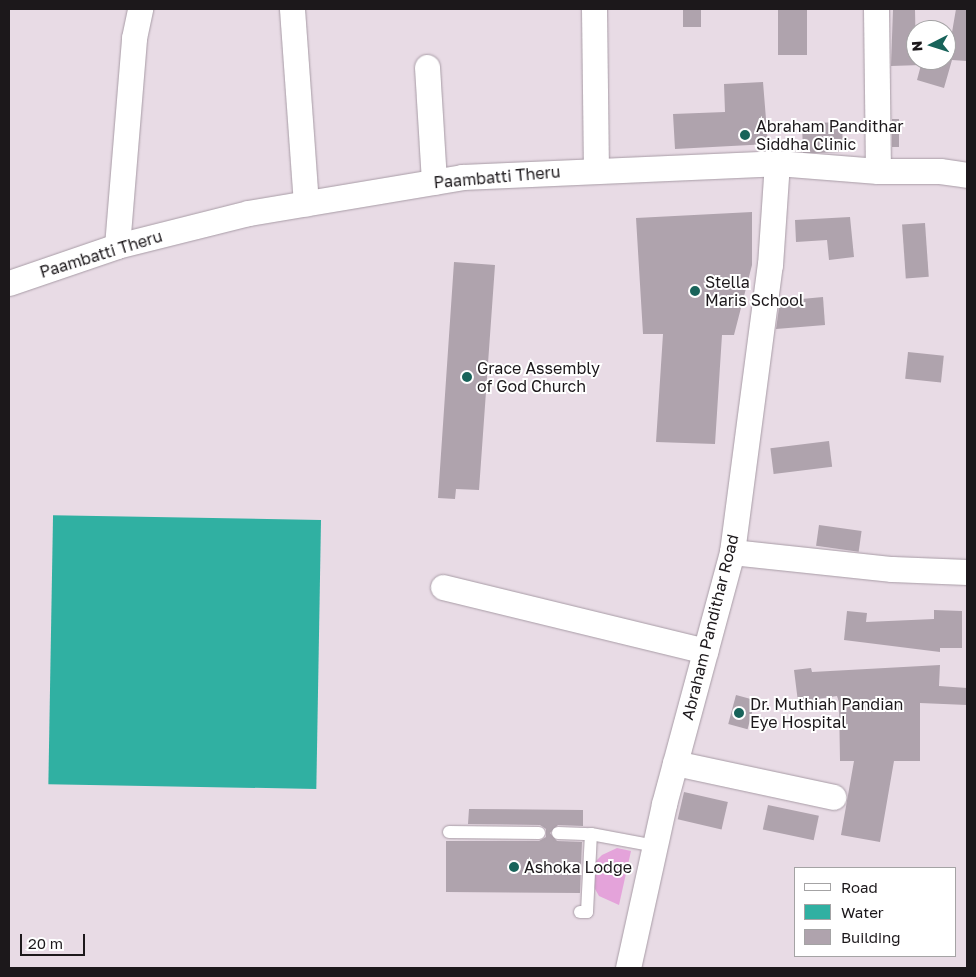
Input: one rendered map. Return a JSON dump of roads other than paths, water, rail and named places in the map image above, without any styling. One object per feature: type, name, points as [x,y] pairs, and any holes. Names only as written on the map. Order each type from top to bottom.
[{"type":"street","points":[[117,246],[134,38],[140,9]]},
{"type":"street","points":[[292,9],[306,203]]},
{"type":"street","points":[[594,9],[596,168]]},
{"type":"street","points":[[876,9],[878,171]]},
{"type":"street","points":[[426,67],[434,182]]},
{"type":"street","name":"Paambatti Theru","points":[[9,283],[117,246],[248,213],[462,177],[596,168],[777,162],[878,171],[940,171],[967,175]]},
{"type":"street","name":"Abraham Pandithar Road","points":[[628,968],[675,763],[732,552],[770,265],[777,162]]},
{"type":"street","points":[[940,171],[967,163]]},
{"type":"street","points":[[732,552],[892,569],[967,572]]},
{"type":"street","points":[[443,587],[705,651]]},
{"type":"street","points":[[675,763],[833,797]]},
{"type":"lane","points":[[449,832],[539,833]]},
{"type":"lane","points":[[558,833],[591,834],[655,846]]},
{"type":"lane","points":[[580,912],[587,912],[591,834]]},
{"type":"water","points":[[53,515],[321,520],[316,789],[48,784]]},
{"type":"place","name":"Abraham Pandithar Siddha Clinic","points":[[745,135]]},
{"type":"place","name":"Stella Maris School","points":[[695,291]]},
{"type":"place","name":"Grace Assembly of God Church","points":[[467,377]]},
{"type":"place","name":"Dr. Muthiah Pandian Eye Hospital","points":[[739,713]]},
{"type":"place","name":"Ashoka Lodge","points":[[514,867]]}]
